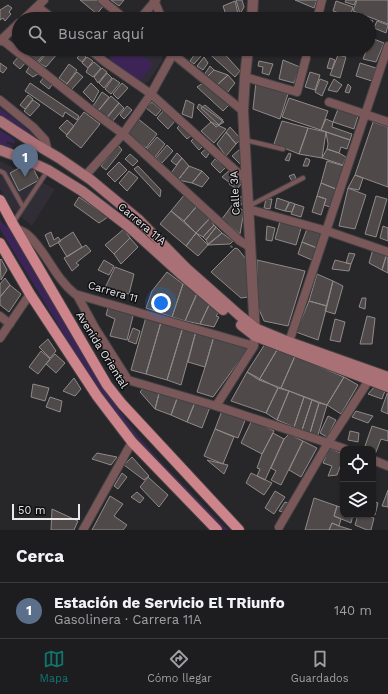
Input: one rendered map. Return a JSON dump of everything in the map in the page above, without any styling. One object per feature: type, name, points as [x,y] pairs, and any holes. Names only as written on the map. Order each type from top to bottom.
[{"type":"main road","name":"Carrera 11A","points":[[0,121],[85,176],[138,219],[186,268],[239,315],[255,337]]},
{"type":"main road","name":"Carrera 11A","points":[[0,150],[48,170],[82,191],[129,227],[182,276],[255,337]]},
{"type":"main road","name":"Avenida Oriental","points":[[0,200],[107,385],[122,404],[239,530]]},
{"type":"main road","points":[[0,243],[30,294],[97,396],[132,442],[217,530]]},
{"type":"main road","name":"Carrera 11","points":[[255,337],[289,342],[388,377]]},
{"type":"main road","name":"Carrera 11","points":[[255,337],[388,387]]},
{"type":"street","points":[[32,12],[44,0]]},
{"type":"street","points":[[102,0],[117,12]]},
{"type":"street","points":[[146,12],[155,0]]},
{"type":"street","points":[[155,0],[159,12]]},
{"type":"street","points":[[252,12],[253,0]]},
{"type":"street","points":[[319,12],[322,0]]},
{"type":"street","points":[[38,7],[44,12]]},
{"type":"street","points":[[12,30],[1,40],[12,49]]},
{"type":"street","points":[[289,342],[388,46]]},
{"type":"street","points":[[22,56],[123,134],[240,241],[250,247]]},
{"type":"street","points":[[98,56],[151,94],[247,181]]},
{"type":"street","points":[[85,176],[123,134],[151,94],[171,56]]},
{"type":"street","points":[[178,56],[243,111]]},
{"type":"street","name":"Calle 3A","points":[[247,56],[243,111],[255,337]]},
{"type":"street","points":[[245,76],[297,92],[306,58]]},
{"type":"street","points":[[0,100],[33,126],[45,140],[48,152]]},
{"type":"street","points":[[329,102],[388,122]]},
{"type":"street","points":[[248,208],[327,231],[388,252]]},
{"type":"street","name":"Carrera 11","points":[[14,226],[27,235],[36,244],[66,287],[77,295],[255,337]]},
{"type":"street","points":[[0,338],[30,294]]},
{"type":"street","points":[[77,295],[95,328],[128,380],[216,406],[340,447]]},
{"type":"street","points":[[0,316],[10,324]]},
{"type":"street","points":[[216,406],[255,337]]},
{"type":"street","points":[[279,527],[328,442],[369,380]]},
{"type":"street","points":[[83,530],[132,442]]},
{"type":"street","points":[[376,461],[388,466]]},
{"type":"lane","points":[[244,140],[283,149]]},
{"type":"lane","points":[[14,226],[23,207],[48,170]]},
{"type":"lane","points":[[0,171],[4,173],[23,207]]},
{"type":"lane","points":[[248,208],[303,178]]},
{"type":"shaded area","points":[[110,56],[162,56],[162,61],[148,82],[139,85],[107,60]]},
{"type":"shaded area","points":[[112,56],[142,56],[153,64],[139,82],[109,60]]},
{"type":"shaded area","points":[[0,108],[21,124],[39,140],[39,142],[0,116]]},
{"type":"shaded area","points":[[0,130],[14,139],[15,143],[7,141],[6,143],[12,146],[12,149],[0,145]]},
{"type":"shaded area","points":[[0,161],[55,189],[32,226],[11,208],[0,188]]},
{"type":"shaded area","points":[[0,219],[3,224],[9,228],[102,385],[127,421],[160,461],[228,530],[220,530],[140,447],[111,408],[68,341],[0,229]]},
{"type":"building","points":[[80,0],[97,0],[104,5],[99,12],[95,12]]},
{"type":"building","points":[[111,0],[124,0],[119,6]]},
{"type":"building","points":[[236,0],[242,0],[244,7],[241,12],[239,12]]},
{"type":"building","points":[[295,0],[317,0],[314,8]]},
{"type":"building","points":[[346,0],[356,0],[354,5],[345,2]]},
{"type":"building","points":[[357,0],[388,0],[388,24],[376,20],[376,12],[353,11]]},
{"type":"building","points":[[235,1],[238,12],[225,12],[223,6]]},
{"type":"building","points":[[336,1],[353,7],[352,12],[333,11]]},
{"type":"building","points":[[8,5],[12,8],[9,12],[11,14],[5,21],[3,18],[0,20],[0,10]]},
{"type":"building","points":[[377,21],[388,25],[386,33],[376,29]]},
{"type":"building","points":[[376,40],[384,43],[376,62],[363,59],[364,56],[376,56]]},
{"type":"building","points":[[19,56],[26,62],[20,69],[13,63]]},
{"type":"building","points":[[26,56],[44,56],[36,66]]},
{"type":"building","points":[[43,56],[55,56],[46,67],[37,62]]},
{"type":"building","points":[[79,56],[86,57],[82,62],[77,58]]},
{"type":"building","points":[[194,56],[201,56],[194,64],[190,61]]},
{"type":"building","points":[[212,56],[226,56],[240,71],[235,77]]},
{"type":"building","points":[[338,56],[346,57],[340,78],[330,75]]},
{"type":"building","points":[[87,57],[93,61],[88,68],[82,63]]},
{"type":"building","points":[[204,57],[208,63],[203,70],[197,66]]},
{"type":"building","points":[[330,58],[335,60],[332,69],[327,68]]},
{"type":"building","points":[[283,60],[300,67],[294,83],[279,79]]},
{"type":"building","points":[[259,61],[273,64],[269,75],[262,73],[263,67],[258,66]]},
{"type":"building","points":[[94,62],[101,68],[93,77],[86,72]]},
{"type":"building","points":[[0,63],[7,68],[3,73],[0,71]]},
{"type":"building","points":[[360,63],[376,68],[372,81],[356,76]]},
{"type":"building","points":[[31,64],[41,72],[33,77],[26,72]]},
{"type":"building","points":[[69,64],[77,70],[67,84],[59,78]]},
{"type":"building","points":[[210,66],[214,70],[207,77],[204,75]]},
{"type":"building","points":[[102,68],[107,72],[98,83],[94,77]]},
{"type":"building","points":[[214,70],[228,75],[217,85],[207,77]]},
{"type":"building","points":[[77,72],[83,77],[71,90],[66,85]]},
{"type":"building","points":[[310,72],[320,75],[315,90],[305,87]]},
{"type":"building","points":[[107,73],[112,78],[104,88],[99,83]]},
{"type":"building","points":[[228,75],[235,83],[227,93],[217,85]]},
{"type":"building","points":[[45,76],[54,82],[49,89],[40,82]]},
{"type":"building","points":[[113,78],[120,83],[111,94],[105,89]]},
{"type":"building","points":[[320,79],[328,82],[322,96],[315,92]]},
{"type":"building","points":[[334,79],[342,85],[337,92],[328,90]]},
{"type":"building","points":[[256,82],[288,94],[280,119],[253,109]]},
{"type":"building","points":[[30,83],[79,116],[77,120],[65,112],[63,117],[25,91]]},
{"type":"building","points":[[91,83],[99,91],[93,102],[83,92]]},
{"type":"building","points":[[122,83],[128,88],[118,99],[113,94]]},
{"type":"building","points":[[203,83],[230,104],[223,111],[197,87]]},
{"type":"building","points":[[348,84],[351,87],[349,93],[345,92]]},
{"type":"building","points":[[102,92],[109,97],[98,111],[93,106]]},
{"type":"building","points":[[28,95],[33,99],[25,109],[20,105]]},
{"type":"building","points":[[111,96],[119,103],[107,117],[98,111]]},
{"type":"building","points":[[289,98],[328,111],[321,130],[282,117]]},
{"type":"building","points":[[33,100],[40,105],[30,116],[24,111]]},
{"type":"building","points":[[186,100],[194,104],[192,118],[182,114]]},
{"type":"building","points":[[152,102],[161,110],[156,116],[146,108]]},
{"type":"building","points":[[119,103],[124,108],[112,122],[107,118]]},
{"type":"building","points":[[199,104],[224,122],[216,127],[197,108]]},
{"type":"building","points":[[205,105],[223,120],[219,125],[201,108]]},
{"type":"building","points":[[127,106],[132,110],[124,119],[120,115]]},
{"type":"building","points":[[338,109],[358,116],[354,129],[333,122]]},
{"type":"building","points":[[164,110],[175,121],[168,129],[157,118]]},
{"type":"building","points":[[84,112],[100,124],[81,148],[66,136]]},
{"type":"building","points":[[137,118],[157,134],[146,148],[126,133]]},
{"type":"building","points":[[326,119],[333,122],[332,127],[352,134],[350,140],[321,130]]},
{"type":"building","points":[[67,120],[74,126],[67,135],[59,128]]},
{"type":"building","points":[[282,121],[308,128],[299,154],[274,144]]},
{"type":"building","points":[[211,122],[226,129],[214,143],[201,131]]},
{"type":"building","points":[[373,122],[388,127],[388,187],[355,175]]},
{"type":"building","points":[[182,123],[192,135],[187,139],[177,128]]},
{"type":"building","points":[[230,127],[241,139],[236,144],[226,132]]},
{"type":"building","points":[[308,128],[326,132],[322,158],[299,154]]},
{"type":"building","points":[[226,132],[236,144],[226,156],[217,144]]},
{"type":"building","points":[[326,132],[350,140],[347,149],[341,147],[339,153],[327,149],[328,144]]},
{"type":"building","points":[[196,136],[204,145],[199,150],[191,141]]},
{"type":"building","points":[[157,137],[165,144],[155,157],[146,150]]},
{"type":"building","points":[[118,145],[122,150],[106,170],[101,166]]},
{"type":"building","points":[[167,145],[173,151],[162,163],[156,158]]},
{"type":"building","points":[[208,147],[210,152],[206,158],[201,153]]},
{"type":"building","points":[[240,149],[243,167],[232,156]]},
{"type":"building","points":[[327,149],[346,157],[343,165],[322,158]]},
{"type":"building","points":[[177,153],[182,158],[176,165],[171,161]]},
{"type":"building","points":[[289,153],[291,154],[289,161],[285,160]]},
{"type":"building","points":[[130,154],[138,161],[133,166],[125,159]]},
{"type":"building","points":[[182,158],[189,166],[178,180],[171,173]]},
{"type":"building","points":[[306,158],[310,160],[308,166],[303,166]]},
{"type":"building","points":[[215,159],[226,167],[220,173],[211,164]]},
{"type":"building","points":[[327,161],[344,166],[336,189],[321,183]]},
{"type":"building","points":[[30,162],[39,180],[19,191],[10,173]]},
{"type":"building","points":[[119,162],[127,170],[115,182],[107,174]]},
{"type":"building","points":[[138,166],[161,190],[160,197],[134,169]]},
{"type":"building","points":[[189,166],[202,171],[192,183],[178,180]]},
{"type":"building","points":[[231,169],[234,174],[229,182],[222,177]]},
{"type":"building","points":[[129,171],[138,178],[127,191],[119,183]]},
{"type":"building","points":[[202,171],[209,178],[202,187],[192,183]]},
{"type":"building","points":[[234,174],[241,179],[240,182],[242,183],[237,189],[229,184]]},
{"type":"building","points":[[294,174],[296,178],[292,181],[289,176]]},
{"type":"building","points":[[355,175],[363,178],[359,190],[348,188]]},
{"type":"building","points":[[321,183],[336,189],[330,207],[324,205],[326,199],[317,196]]},
{"type":"building","points":[[348,188],[366,195],[355,229],[339,226]]},
{"type":"building","points":[[185,194],[197,206],[184,221],[171,211]]},
{"type":"building","points":[[243,195],[245,200],[240,206],[236,201]]},
{"type":"building","points":[[317,196],[326,199],[321,215],[312,212]]},
{"type":"building","points":[[376,196],[387,199],[376,237],[365,234]]},
{"type":"building","points":[[79,197],[108,217],[99,223],[74,205]]},
{"type":"building","points":[[277,198],[289,202],[285,211],[275,208]]},
{"type":"building","points":[[266,199],[272,199],[270,209],[264,208]]},
{"type":"building","points":[[290,202],[295,204],[292,212],[285,211]]},
{"type":"building","points":[[233,204],[244,211],[240,234],[222,219]]},
{"type":"building","points":[[295,204],[304,207],[301,217],[291,214]]},
{"type":"building","points":[[197,206],[210,218],[196,233],[184,221]]},
{"type":"building","points":[[171,211],[196,233],[186,246],[160,224]]},
{"type":"building","points":[[210,218],[214,225],[203,237],[196,233]]},
{"type":"building","points":[[281,218],[302,225],[296,245],[275,239]]},
{"type":"building","points":[[214,225],[216,227],[206,240],[203,237]]},
{"type":"building","points":[[267,226],[275,228],[272,241],[266,240]]},
{"type":"building","points":[[308,226],[322,232],[317,248],[302,242]]},
{"type":"building","points":[[383,226],[388,228],[388,241],[380,238]]},
{"type":"building","points":[[216,227],[222,233],[208,244],[206,240]]},
{"type":"building","points":[[124,229],[130,238],[114,254],[105,245]]},
{"type":"building","points":[[51,232],[54,240],[58,237],[61,241],[50,247],[45,235]]},
{"type":"building","points":[[73,232],[82,247],[67,257],[58,242]]},
{"type":"building","points":[[196,233],[208,245],[198,256],[186,246]]},
{"type":"building","points":[[222,233],[233,241],[230,244],[208,245]]},
{"type":"building","points":[[130,238],[138,247],[121,264],[114,254]]},
{"type":"building","points":[[302,242],[317,248],[312,260],[298,254]]},
{"type":"building","points":[[86,245],[91,251],[76,263],[79,265],[72,271],[64,258]]},
{"type":"building","points":[[235,248],[238,249],[246,259],[248,297],[241,298],[211,272]]},
{"type":"building","points":[[373,249],[387,253],[382,270],[369,263]]},
{"type":"building","points":[[349,253],[355,254],[351,264],[346,263]]},
{"type":"building","points":[[388,253],[388,273],[382,270]]},
{"type":"building","points":[[1,259],[7,270],[1,280],[0,260]]},
{"type":"building","points":[[104,260],[114,266],[109,275],[98,270]]},
{"type":"building","points":[[257,260],[305,271],[288,326],[264,321],[258,307]]},
{"type":"building","points":[[335,260],[351,264],[349,271],[332,269]]},
{"type":"building","points":[[115,267],[134,274],[129,294],[105,288]]},
{"type":"building","points":[[167,272],[183,284],[172,317],[146,308],[152,291]]},
{"type":"building","points":[[317,274],[333,281],[327,306],[309,301]]},
{"type":"building","points":[[5,278],[10,285],[0,297],[0,284]]},
{"type":"building","points":[[333,281],[343,286],[335,314],[325,311]]},
{"type":"building","points":[[183,284],[198,291],[185,321],[172,317]]},
{"type":"building","points":[[10,285],[21,294],[9,312],[0,305],[0,297]]},
{"type":"building","points":[[198,291],[210,303],[200,324],[185,321]]},
{"type":"building","points":[[362,298],[366,298],[365,309],[359,307]]},
{"type":"building","points":[[309,301],[327,306],[318,340],[296,332]]},
{"type":"building","points":[[210,303],[219,312],[216,316],[219,317],[214,327],[200,324]]},
{"type":"building","points":[[109,304],[134,312],[127,340],[110,336],[115,319],[106,315]]},
{"type":"building","points":[[367,316],[375,318],[372,344],[360,344]]},
{"type":"building","points":[[146,317],[161,322],[146,374],[131,370]]},
{"type":"building","points":[[335,319],[345,322],[340,342],[330,340]]},
{"type":"building","points":[[161,322],[183,327],[167,380],[146,374]]},
{"type":"building","points":[[183,327],[196,331],[181,385],[167,380]]},
{"type":"building","points":[[133,328],[140,331],[136,344],[128,341]]},
{"type":"building","points":[[196,331],[214,336],[205,367],[188,362]]},
{"type":"building","points":[[214,336],[250,346],[213,397],[197,392]]},
{"type":"building","points":[[48,339],[56,351],[50,358],[39,347]]},
{"type":"building","points":[[265,344],[277,350],[259,380],[247,372]]},
{"type":"building","points":[[277,350],[295,356],[281,388],[259,380]]},
{"type":"building","points":[[41,351],[50,359],[38,374],[29,367]]},
{"type":"building","points":[[55,354],[65,363],[56,373],[46,364]]},
{"type":"building","points":[[295,356],[344,377],[327,405],[281,388]]},
{"type":"building","points":[[247,372],[278,388],[266,413],[231,401]]},
{"type":"building","points":[[344,377],[358,385],[341,414],[327,405]]},
{"type":"building","points":[[74,378],[81,389],[75,396],[63,391]]},
{"type":"building","points":[[33,384],[49,388],[45,401],[31,397]]},
{"type":"building","points":[[376,385],[386,388],[382,399],[368,394]]},
{"type":"building","points":[[145,386],[160,390],[155,409],[140,392]]},
{"type":"building","points":[[278,388],[289,391],[277,420],[266,413]]},
{"type":"building","points":[[160,390],[178,396],[171,415],[155,409]]},
{"type":"building","points":[[289,391],[304,397],[294,427],[277,420]]},
{"type":"building","points":[[388,391],[388,414],[381,411]]},
{"type":"building","points":[[178,396],[195,402],[187,422],[171,415]]},
{"type":"building","points":[[50,397],[62,401],[60,412],[46,407]]},
{"type":"building","points":[[304,397],[312,400],[302,430],[294,427]]},
{"type":"building","points":[[312,400],[319,403],[310,433],[302,430]]},
{"type":"building","points":[[195,402],[210,407],[202,428],[187,422]]},
{"type":"building","points":[[319,403],[327,405],[318,435],[310,433]]},
{"type":"building","points":[[223,408],[246,418],[238,438],[215,429]]},
{"type":"building","points":[[356,411],[373,416],[368,423],[352,417]]},
{"type":"building","points":[[328,416],[336,420],[327,437],[320,433]]},
{"type":"building","points":[[252,420],[274,431],[262,454],[241,443]]},
{"type":"building","points":[[372,426],[388,431],[388,441],[381,439],[376,452],[376,446],[365,446]]},
{"type":"building","points":[[215,429],[234,437],[223,464],[204,456]]},
{"type":"building","points":[[350,431],[359,433],[358,442],[348,440]]},
{"type":"building","points":[[273,433],[284,439],[265,480],[257,476],[260,469],[257,468],[262,454]]},
{"type":"building","points":[[289,434],[303,441],[281,485],[271,480],[276,471],[271,468],[284,439]]},
{"type":"building","points":[[303,441],[317,448],[301,477],[289,470]]},
{"type":"building","points":[[329,448],[340,453],[340,467],[337,475],[328,476],[332,466],[323,463]]},
{"type":"building","points":[[97,453],[117,457],[111,465],[92,459]]},
{"type":"building","points":[[132,457],[149,476],[144,480],[124,465]]},
{"type":"building","points":[[207,460],[228,465],[224,474]]},
{"type":"building","points":[[122,473],[127,477],[118,489],[114,486]]},
{"type":"building","points":[[251,473],[272,483],[264,495],[246,483]]},
{"type":"building","points":[[148,477],[168,495],[159,507],[140,487]]},
{"type":"building","points":[[388,490],[388,507],[382,506]]},
{"type":"building","points":[[275,491],[285,497],[274,514],[265,508]]},
{"type":"building","points":[[137,492],[144,498],[140,503],[131,497]]},
{"type":"building","points":[[110,496],[123,504],[114,516],[127,525],[123,530],[92,530]]},
{"type":"building","points":[[314,498],[337,506],[334,516],[341,519],[339,526],[332,523],[329,530],[305,530]]},
{"type":"building","points":[[285,502],[288,503],[283,512],[279,511]]},
{"type":"building","points":[[337,506],[340,507],[340,518],[352,518],[351,523],[334,516]]},
{"type":"building","points":[[52,509],[78,521],[74,530],[51,530]]},
{"type":"building","points":[[357,518],[374,518],[371,530],[355,525]]},
{"type":"building","points":[[332,523],[339,526],[352,530],[329,530]]},
{"type":"place","name":"Estación de Servicio El TRiunfo","points":[[25,177]]}]
